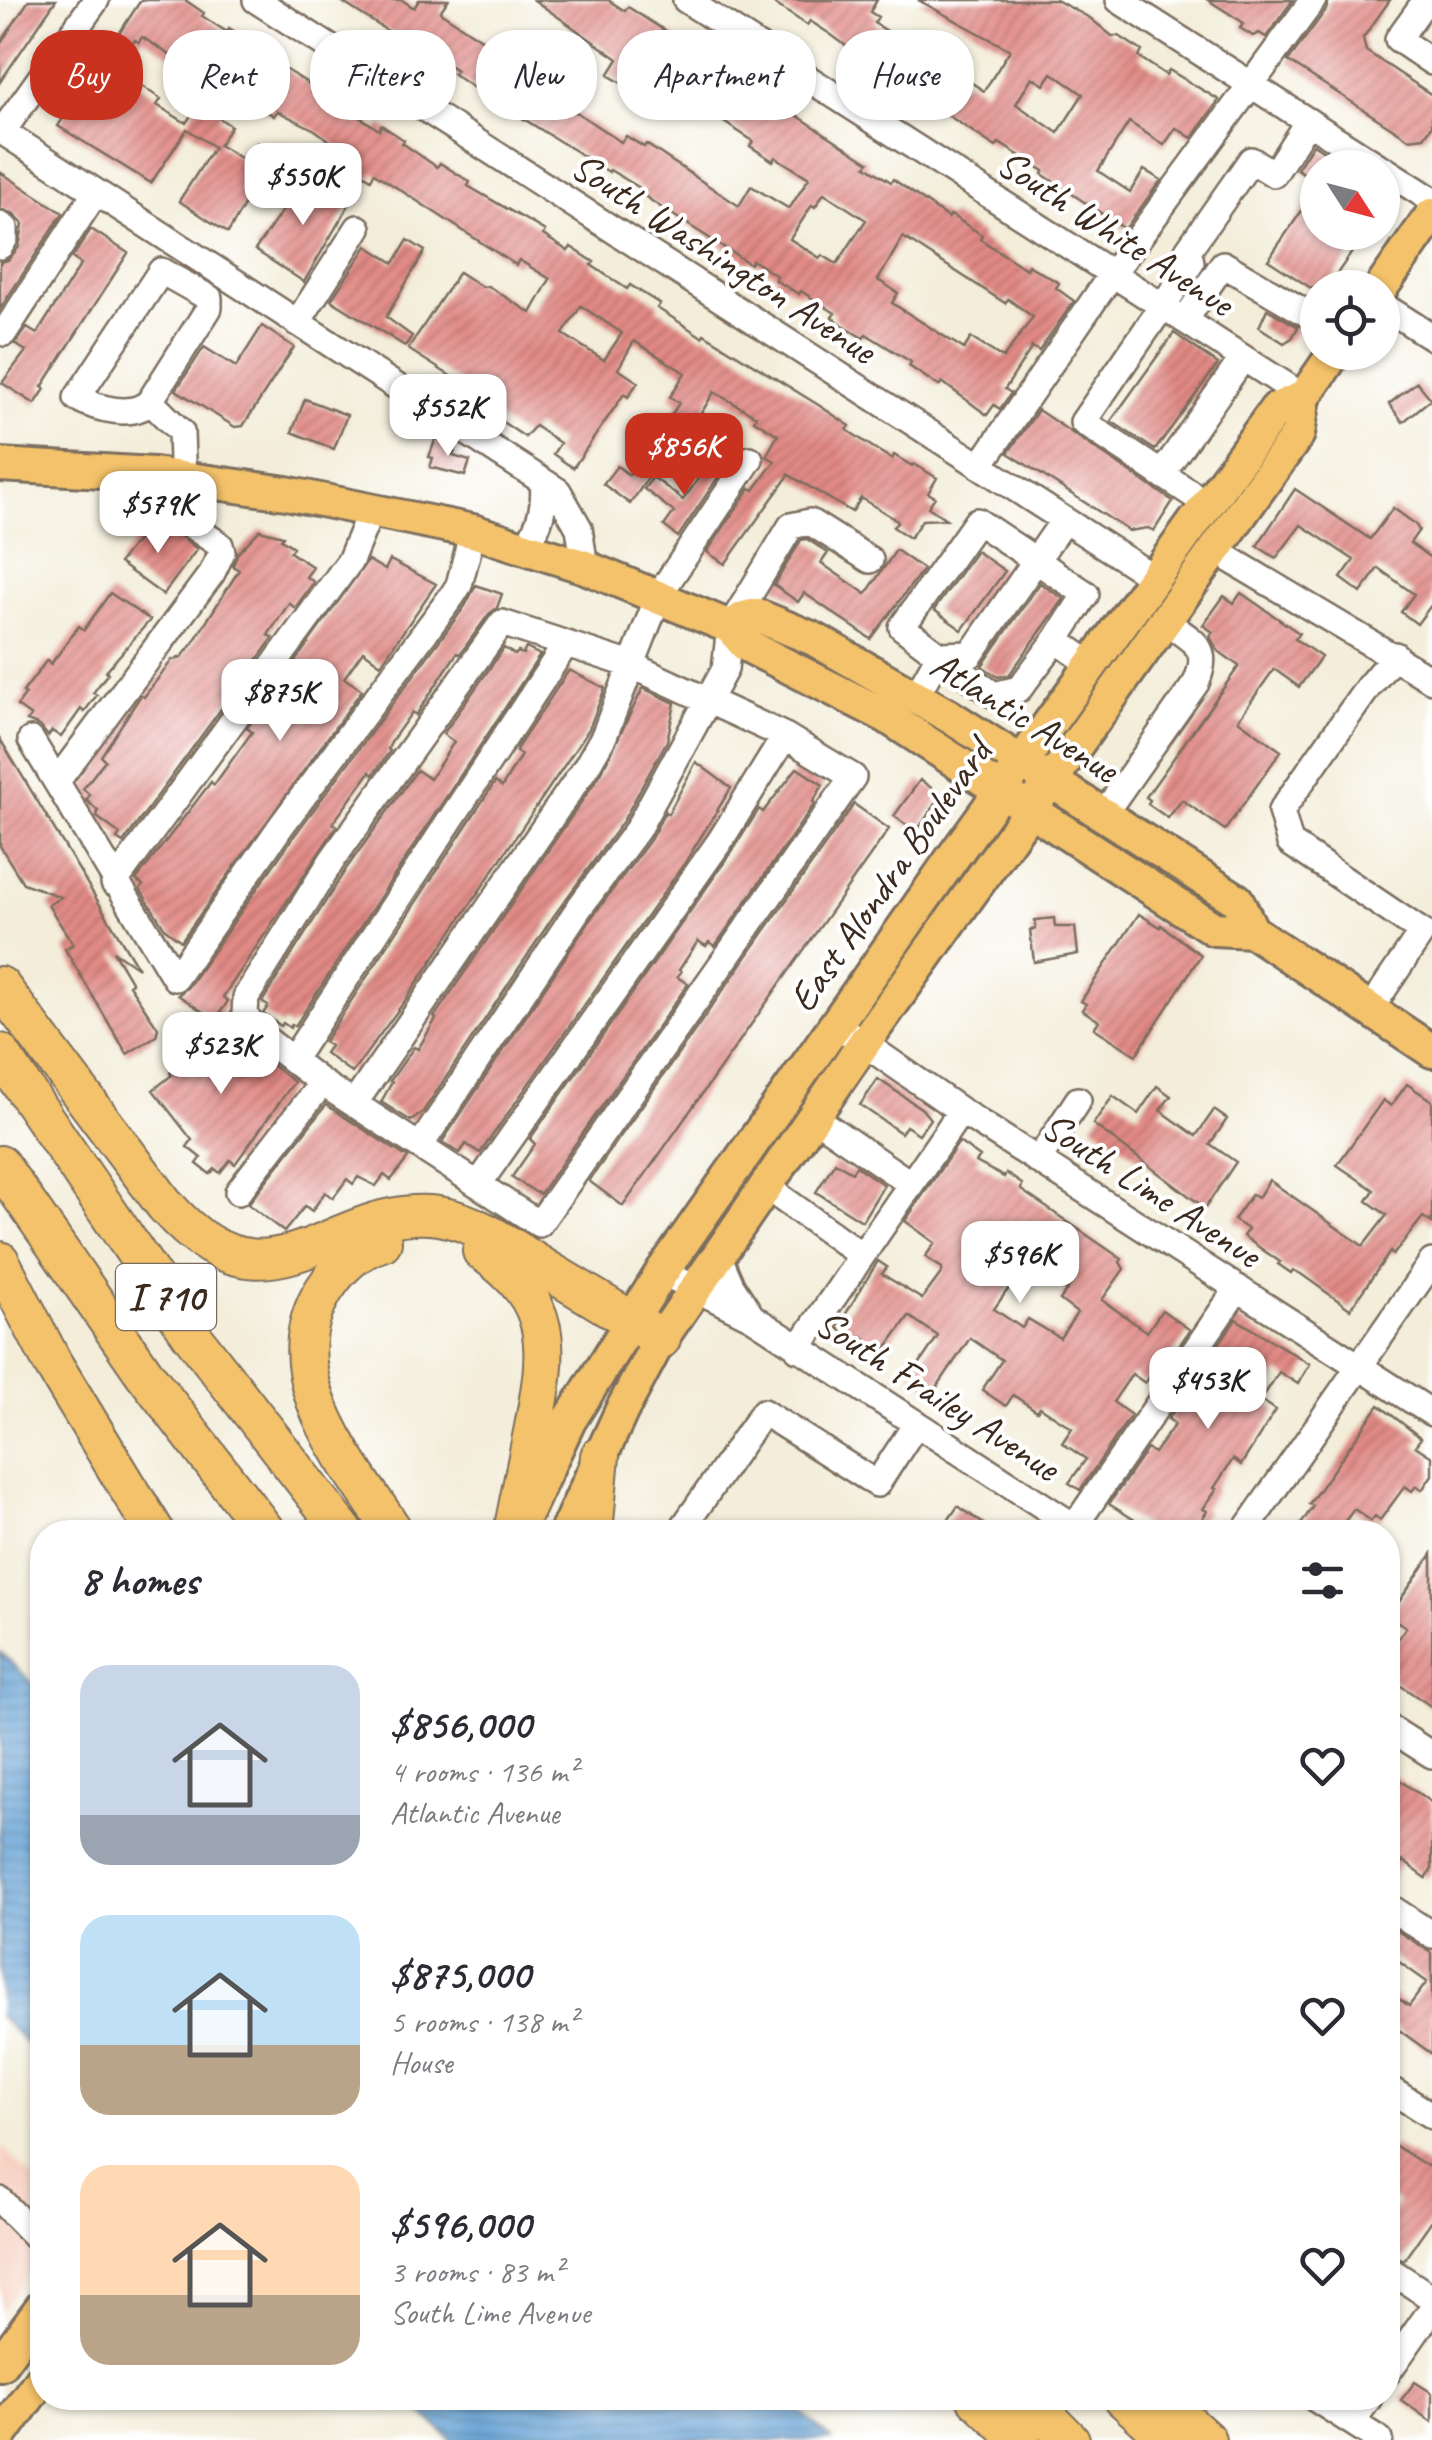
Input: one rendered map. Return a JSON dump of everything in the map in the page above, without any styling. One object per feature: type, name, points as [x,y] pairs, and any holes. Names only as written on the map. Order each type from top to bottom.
[{"type":"highway","points":[[0,986],[165,1205],[188,1232],[218,1250],[257,1259],[296,1254],[407,1216],[440,1216],[504,1243],[646,1329]]},
{"type":"highway","name":"I 710","points":[[0,1054],[190,1333],[335,1520]]},
{"type":"highway","name":"I 710","points":[[0,1165],[144,1373],[257,1520]]},
{"type":"highway","points":[[386,1520],[329,1431],[309,1384],[304,1353],[316,1303],[339,1266],[372,1245],[414,1232],[443,1235],[478,1248],[508,1269],[529,1298],[542,1327],[546,1363],[518,1520]]},
{"type":"highway","points":[[0,1260],[53,1364],[148,1520]]},
{"type":"highway","points":[[593,1520],[600,1456]]},
{"type":"highway","points":[[989,2410],[1020,2440]]},
{"type":"highway","points":[[1040,2410],[1070,2440]]},
{"type":"highway","points":[[1136,2410],[1169,2440]]},
{"type":"highway","points":[[1173,2410],[1206,2440]]},
{"type":"main road","points":[[1394,270],[1432,215]]},
{"type":"main road","name":"East Alondra Boulevard","points":[[646,1329],[695,1289],[812,1116],[1216,551],[1298,434],[1304,397],[1323,370]]},
{"type":"main road","name":"East Alondra Boulevard","points":[[646,1329],[662,1272],[836,1024],[1276,408],[1304,397]]},
{"type":"main road","name":"Atlantic Avenue","points":[[0,464],[182,478],[371,510],[473,531],[585,566],[730,627],[746,645],[886,716],[1028,812],[1214,929],[1252,931]]},
{"type":"main road","name":"Atlantic Avenue","points":[[730,627],[756,615],[814,639],[916,696],[1237,900],[1252,931],[1432,1051]]},
{"type":"main road","points":[[571,1520],[600,1456],[646,1329]]},
{"type":"main road","points":[[521,1520],[569,1421],[646,1329]]},
{"type":"main road","points":[[0,2364],[30,2323]]},
{"type":"main road","points":[[0,2436],[30,2395]]},
{"type":"street","points":[[96,0],[1,131],[558,491],[579,528],[585,566]]},
{"type":"street","name":"South Washington Avenue","points":[[256,0],[1153,577]]},
{"type":"street","name":"South White Avenue","points":[[686,0],[1304,397]]},
{"type":"street","points":[[1119,0],[1354,150]]},
{"type":"street","points":[[980,466],[1112,274],[1313,0]]},
{"type":"street","points":[[1426,0],[1398,39],[1432,62]]},
{"type":"street","points":[[1206,504],[1083,422],[1191,262],[1188,250],[1251,160],[1274,174],[1308,121]]},
{"type":"street","points":[[1400,180],[1432,200]]},
{"type":"street","points":[[4,334],[96,192]]},
{"type":"street","points":[[0,225],[5,238],[0,246]]},
{"type":"street","points":[[297,323],[358,228]]},
{"type":"street","points":[[1185,320],[1223,264],[1300,310]]},
{"type":"street","points":[[161,271],[209,298],[209,308],[150,400],[139,411],[130,412],[77,398],[161,271]]},
{"type":"street","points":[[1400,317],[1432,337]]},
{"type":"street","points":[[1161,474],[1243,358]]},
{"type":"street","points":[[57,781],[212,573],[222,552],[220,545],[184,518],[181,432],[150,400]]},
{"type":"street","points":[[354,1104],[588,764],[604,736],[660,595],[750,459]]},
{"type":"street","points":[[526,548],[538,529],[545,499],[543,482]]},
{"type":"street","points":[[114,883],[350,561],[371,510]]},
{"type":"street","points":[[939,655],[971,654],[1064,520]]},
{"type":"street","points":[[976,521],[1036,559],[1086,594],[1019,689],[994,695],[902,628],[976,521]]},
{"type":"street","points":[[420,1146],[579,908],[637,830],[725,669],[730,627],[790,526],[810,522],[870,560]]},
{"type":"street","points":[[31,740],[114,883],[175,978],[281,826],[452,596],[473,531]]},
{"type":"street","points":[[1216,551],[1432,680]]},
{"type":"street","points":[[1103,815],[1196,684],[1202,668],[1204,654],[1197,645],[1165,621]]},
{"type":"street","points":[[502,623],[566,644],[631,665],[709,700],[785,736],[854,777],[540,1224],[322,1083],[253,1028],[245,1014],[246,997],[332,860],[502,623]]},
{"type":"street","points":[[1056,640],[1091,664]]},
{"type":"street","points":[[293,1059],[566,644]]},
{"type":"street","points":[[916,696],[939,655]]},
{"type":"street","points":[[1369,1011],[1422,932],[1290,842],[1282,811],[1395,655]]},
{"type":"street","points":[[480,1182],[720,841],[785,736]]},
{"type":"street","name":"South Lime Avenue","points":[[836,1024],[961,1112],[1432,1413]]},
{"type":"street","points":[[238,1192],[322,1083]]},
{"type":"street","points":[[1038,1161],[1078,1100]]},
{"type":"street","points":[[798,1349],[961,1112]]},
{"type":"street","points":[[812,1116],[911,1184]]},
{"type":"street","points":[[765,1186],[861,1255]]},
{"type":"street","name":"South Frailey Avenue","points":[[718,1255],[752,1318]]},
{"type":"street","points":[[1252,1520],[1432,1262]]},
{"type":"street","name":"South Frailey Avenue","points":[[662,1272],[752,1318],[1063,1520]]},
{"type":"street","points":[[1085,1520],[1238,1288]]},
{"type":"street","points":[[688,1520],[762,1412],[876,1484],[916,1424]]},
{"type":"street","points":[[1400,1735],[1432,1755]]},
{"type":"street","points":[[1400,1914],[1432,1935]]},
{"type":"street","points":[[1400,2096],[1432,2116]]},
{"type":"street","points":[[0,2200],[30,2231]]},
{"type":"street","points":[[1400,2278],[1432,2298]]},
{"type":"street","points":[[1400,2355],[1432,2309]]},
{"type":"street","points":[[1333,2410],[1380,2440]]},
{"type":"street","points":[[1352,2422],[1361,2410]]},
{"type":"shaded area","points":[[0,2145],[30,2175],[30,2272],[0,2312]]},
{"type":"water","points":[[0,1652],[30,1681],[30,2046],[0,2017]]},
{"type":"water","points":[[419,2410],[800,2410],[831,2440],[452,2440]]},
{"type":"building","points":[[29,0],[56,0],[36,30],[30,30],[30,38],[0,82],[0,44]]},
{"type":"building","points":[[141,0],[185,0],[204,13],[202,16],[224,30],[163,30],[163,51],[143,38],[143,30],[121,30]]},
{"type":"building","points":[[339,0],[402,0],[414,8],[419,0],[448,0],[440,12],[476,36],[476,89],[456,76],[456,30],[386,30]]},
{"type":"building","points":[[534,0],[608,0],[625,11],[628,7],[664,30],[617,30],[617,58],[597,44],[597,30],[577,30]]},
{"type":"building","points":[[769,0],[877,0],[870,12],[878,17],[874,23],[886,30],[836,30],[836,38],[810,21],[807,25]]},
{"type":"building","points":[[918,0],[1056,0],[1142,51],[1139,57],[1166,75],[1169,70],[1219,100],[1192,138],[1176,128],[1164,145],[1129,122],[1098,171],[1130,192],[1144,170],[1161,180],[1125,229],[1042,174],[1044,171],[999,143],[996,147],[955,120],[974,120],[974,84],[984,91],[1010,50]],"holes":[[[1052,73],[1083,94],[1058,133],[1016,104],[1032,77],[1044,85]]]},
{"type":"building","points":[[1208,0],[1293,0],[1266,37],[1259,33],[1253,36],[1240,28],[1244,23]]},
{"type":"building","points":[[1329,0],[1390,0],[1363,38],[1366,51],[1432,95],[1432,126],[1424,137],[1409,139],[1288,61],[1326,10]]},
{"type":"building","points":[[617,61],[617,80],[608,75]]},
{"type":"building","points":[[290,72],[310,85],[310,120],[364,120],[379,130],[381,125],[437,167],[440,163],[470,182],[468,186],[545,231],[543,235],[594,262],[591,265],[627,289],[630,285],[702,337],[704,334],[820,406],[877,450],[937,478],[928,493],[935,497],[928,507],[946,519],[922,520],[910,538],[893,527],[898,521],[861,498],[852,512],[789,475],[725,564],[707,552],[750,488],[754,490],[775,461],[766,456],[778,435],[754,420],[756,416],[714,392],[697,420],[714,431],[702,450],[665,425],[679,403],[670,397],[685,373],[634,341],[618,369],[638,382],[628,397],[624,394],[573,468],[553,454],[560,443],[535,426],[525,437],[476,405],[482,396],[408,349],[459,272],[531,313],[550,279],[519,260],[516,265],[374,173],[371,179],[354,168],[358,161],[290,118]],"holes":[[[581,306],[622,333],[604,360],[563,334]]]},
{"type":"building","points":[[143,87],[161,99],[157,105],[163,109],[163,120],[222,120],[231,126],[219,145],[245,161],[257,143],[274,154],[228,233],[179,201],[214,147],[187,129],[151,183],[58,126],[62,120],[143,120]]},
{"type":"building","points":[[525,120],[588,120],[621,142],[626,136],[644,147],[646,144],[739,206],[751,186],[788,208],[809,178],[750,146],[753,141],[721,120],[804,120],[869,162],[866,166],[982,235],[980,239],[1026,269],[1028,265],[1059,283],[1056,288],[1074,301],[1039,351],[1032,347],[1005,389],[1011,393],[1000,409],[994,405],[987,415],[866,334],[863,338],[848,329],[832,317],[835,313],[801,291],[799,294],[775,280],[777,276],[752,260],[750,264],[643,195],[645,191]],"holes":[[[824,193],[866,220],[837,264],[790,239]],[[903,237],[1005,303],[1008,299],[1033,317],[1003,358],[971,338],[964,349],[892,303],[898,293],[878,280]]]},
{"type":"building","points":[[0,172],[63,213],[0,309],[0,262],[8,260],[19,247],[23,224],[0,209]]},
{"type":"building","points":[[307,175],[350,203],[304,282],[255,250]]},
{"type":"building","points":[[1300,213],[1300,250],[1353,250],[1340,270],[1300,270],[1300,281],[1268,260]]},
{"type":"building","points":[[91,229],[128,253],[35,404],[2,383],[26,351],[15,344],[27,328],[37,334],[81,264],[72,258]]},
{"type":"building","points":[[408,240],[425,251],[386,317],[412,336],[405,346],[331,300],[367,246],[394,263]]},
{"type":"building","points":[[1267,309],[1298,327],[1292,338],[1284,343],[1259,327]]},
{"type":"building","points":[[262,326],[294,347],[243,426],[235,427],[176,390],[204,347],[236,367]]},
{"type":"building","points":[[1174,333],[1218,364],[1155,450],[1111,421]]},
{"type":"building","points":[[1417,382],[1431,399],[1403,422],[1389,404]]},
{"type":"building","points":[[305,399],[347,415],[334,449],[292,432]]},
{"type":"building","points":[[1038,410],[1173,501],[1154,531],[1129,531],[1008,453]]},
{"type":"building","points":[[436,438],[457,446],[453,456],[470,461],[465,476],[430,467],[433,458],[429,457]]},
{"type":"building","points":[[711,461],[723,470],[678,537],[664,526],[674,512],[644,489],[653,477],[683,500]]},
{"type":"building","points":[[636,465],[650,475],[630,504],[603,484],[617,466],[629,475]]},
{"type":"building","points":[[1295,489],[1370,539],[1393,508],[1415,524],[1419,530],[1410,543],[1432,559],[1432,604],[1417,624],[1401,612],[1414,594],[1378,568],[1361,593],[1341,578],[1354,560],[1301,525],[1276,558],[1257,546]]},
{"type":"building","points":[[156,516],[197,549],[163,595],[119,563]]},
{"type":"building","points":[[260,530],[283,536],[281,539],[293,547],[290,552],[313,567],[306,577],[314,582],[295,608],[289,603],[268,635],[273,638],[123,843],[117,839],[120,834],[97,817],[98,811],[86,800],[90,795],[83,789],[105,760],[101,756],[141,695],[144,697],[172,660],[182,657],[193,643],[239,570],[233,566],[237,554]]},
{"type":"building","points":[[807,539],[828,553],[821,563],[866,594],[896,550],[923,569],[871,639],[804,593],[798,602],[774,585],[801,540]]},
{"type":"building","points":[[976,551],[1005,571],[962,630],[934,610]]},
{"type":"building","points":[[368,560],[385,570],[390,560],[436,584],[381,664],[363,651],[344,678],[362,690],[181,941],[165,929],[140,889],[143,885],[136,880],[211,782],[214,785],[252,732],[247,728]]},
{"type":"building","points":[[1040,583],[1064,599],[1009,675],[998,677],[982,666]]},
{"type":"building","points":[[476,585],[502,594],[497,608],[457,653],[416,715],[412,712],[392,740],[390,751],[373,775],[370,772],[333,823],[337,826],[223,997],[228,1001],[215,1020],[178,995],[188,987],[294,836],[465,606]]},
{"type":"building","points":[[110,593],[150,620],[106,671],[93,693],[97,695],[84,712],[81,709],[61,737],[52,731],[48,736],[40,726],[27,721],[31,716],[17,706],[26,694],[23,692],[47,660],[51,664],[79,626],[84,630]]},
{"type":"building","points":[[1241,593],[1299,633],[1295,639],[1321,657],[1299,687],[1274,669],[1238,720],[1281,751],[1225,830],[1182,800],[1168,818],[1148,804],[1150,800],[1146,797],[1239,666],[1217,650],[1210,636],[1213,632],[1203,625],[1224,596],[1234,603]]},
{"type":"building","points":[[504,648],[515,655],[523,654],[526,648],[540,655],[295,1026],[281,1026],[263,1014],[268,1006],[262,1002],[346,869],[417,770],[430,779],[454,742],[443,734]]},
{"type":"building","points":[[569,670],[605,688],[589,729],[352,1073],[325,1053],[330,1046],[324,1042],[495,782],[502,787],[521,755],[517,748]]},
{"type":"building","points":[[643,688],[675,703],[667,741],[623,821],[553,917],[423,1112],[411,1121],[381,1102],[390,1081],[414,1047],[418,1049],[434,1017],[601,773]]},
{"type":"building","points":[[0,739],[138,968],[113,951],[132,983],[129,985],[158,1028],[156,1036],[127,1054],[65,949],[73,944],[48,905],[61,897],[23,883],[0,846]]},
{"type":"building","points":[[696,762],[731,788],[686,861],[480,1153],[466,1144],[460,1153],[442,1142],[592,917],[650,840],[665,812],[668,814]]},
{"type":"building","points":[[797,768],[823,785],[815,803],[715,946],[698,941],[677,977],[688,984],[540,1194],[512,1177],[535,1144],[530,1139],[759,809],[763,812]]},
{"type":"building","points":[[920,780],[942,795],[916,832],[894,816]]},
{"type":"building","points":[[854,804],[889,829],[623,1206],[589,1181]]},
{"type":"building","points":[[1139,914],[1201,955],[1136,1055],[1094,1028],[1099,1021],[1082,1010],[1086,1004],[1081,1001]]},
{"type":"building","points":[[1054,918],[1055,927],[1075,927],[1078,954],[1034,962],[1030,930],[1036,929],[1035,920]]},
{"type":"building","points":[[205,1018],[229,1035],[225,1040],[254,1060],[258,1054],[294,1082],[235,1164],[230,1160],[220,1173],[215,1169],[210,1174],[197,1164],[201,1158],[187,1147],[192,1140],[153,1090],[172,1075],[187,1055],[200,1036],[195,1033]]},
{"type":"building","points":[[878,1079],[922,1109],[930,1119],[919,1134],[906,1126],[901,1133],[860,1105]]},
{"type":"building","points":[[1407,1084],[1432,1101],[1432,1223],[1423,1217],[1393,1255],[1390,1252],[1350,1309],[1301,1274],[1293,1270],[1291,1273],[1278,1264],[1243,1236],[1248,1229],[1234,1220],[1252,1194],[1258,1198],[1269,1180],[1363,1246],[1387,1215],[1367,1201],[1374,1190],[1337,1165],[1383,1100],[1391,1106]]},
{"type":"building","points":[[1157,1086],[1171,1096],[1160,1110],[1196,1136],[1214,1110],[1227,1119],[1210,1144],[1236,1162],[1205,1208],[1093,1124],[1113,1096],[1138,1114]]},
{"type":"building","points":[[326,1105],[408,1158],[391,1180],[384,1175],[376,1186],[358,1177],[353,1184],[347,1179],[333,1198],[325,1192],[312,1211],[305,1206],[284,1232],[248,1204]]},
{"type":"building","points":[[959,1142],[980,1157],[976,1162],[1004,1177],[1006,1173],[1022,1184],[1021,1190],[1122,1259],[1124,1269],[1102,1300],[1147,1332],[1162,1310],[1190,1330],[1154,1381],[1149,1377],[1145,1383],[1132,1374],[1113,1402],[1131,1415],[1080,1490],[1069,1483],[1086,1459],[1062,1443],[1072,1428],[1013,1395],[1006,1406],[982,1390],[1002,1360],[970,1338],[935,1390],[912,1375],[938,1336],[909,1316],[884,1351],[861,1336],[858,1341],[837,1328],[878,1261],[887,1267],[882,1274],[922,1299],[942,1272],[925,1257],[935,1243],[905,1221]],"holes":[[[1024,1223],[1054,1242],[1044,1257],[1075,1278],[1060,1300],[1077,1313],[1060,1338],[1028,1319],[1022,1328],[994,1309],[1028,1261],[1005,1252]]]},
{"type":"building","points":[[835,1162],[852,1172],[856,1166],[884,1185],[862,1221],[816,1192]]},
{"type":"building","points":[[1236,1319],[1310,1364],[1298,1384],[1279,1372],[1261,1400],[1276,1410],[1241,1465],[1233,1459],[1203,1509],[1207,1511],[1201,1520],[1135,1520],[1109,1504],[1147,1449],[1154,1453],[1175,1424],[1168,1419]]},
{"type":"building","points":[[1379,1405],[1421,1438],[1415,1446],[1432,1457],[1432,1475],[1422,1490],[1416,1486],[1412,1491],[1405,1486],[1380,1520],[1375,1516],[1370,1520],[1354,1509],[1346,1520],[1304,1520],[1313,1506],[1309,1504]]},
{"type":"building","points":[[958,1506],[978,1520],[948,1520]]},
{"type":"building","points":[[1432,1554],[1432,1707],[1400,1685],[1400,1636],[1406,1627],[1400,1623],[1400,1600]]},
{"type":"building","points":[[1400,1780],[1432,1803],[1432,1869],[1426,1878],[1403,1861],[1400,1865]]},
{"type":"building","points":[[1400,1933],[1432,1953],[1432,2054],[1400,2031],[1400,2000],[1409,2006],[1427,1982],[1400,1963]]},
{"type":"building","points":[[1400,2149],[1432,2169],[1432,2220],[1404,2260],[1400,2258]]},
{"type":"building","points":[[1415,2382],[1432,2393],[1432,2422],[1401,2400]]}]
